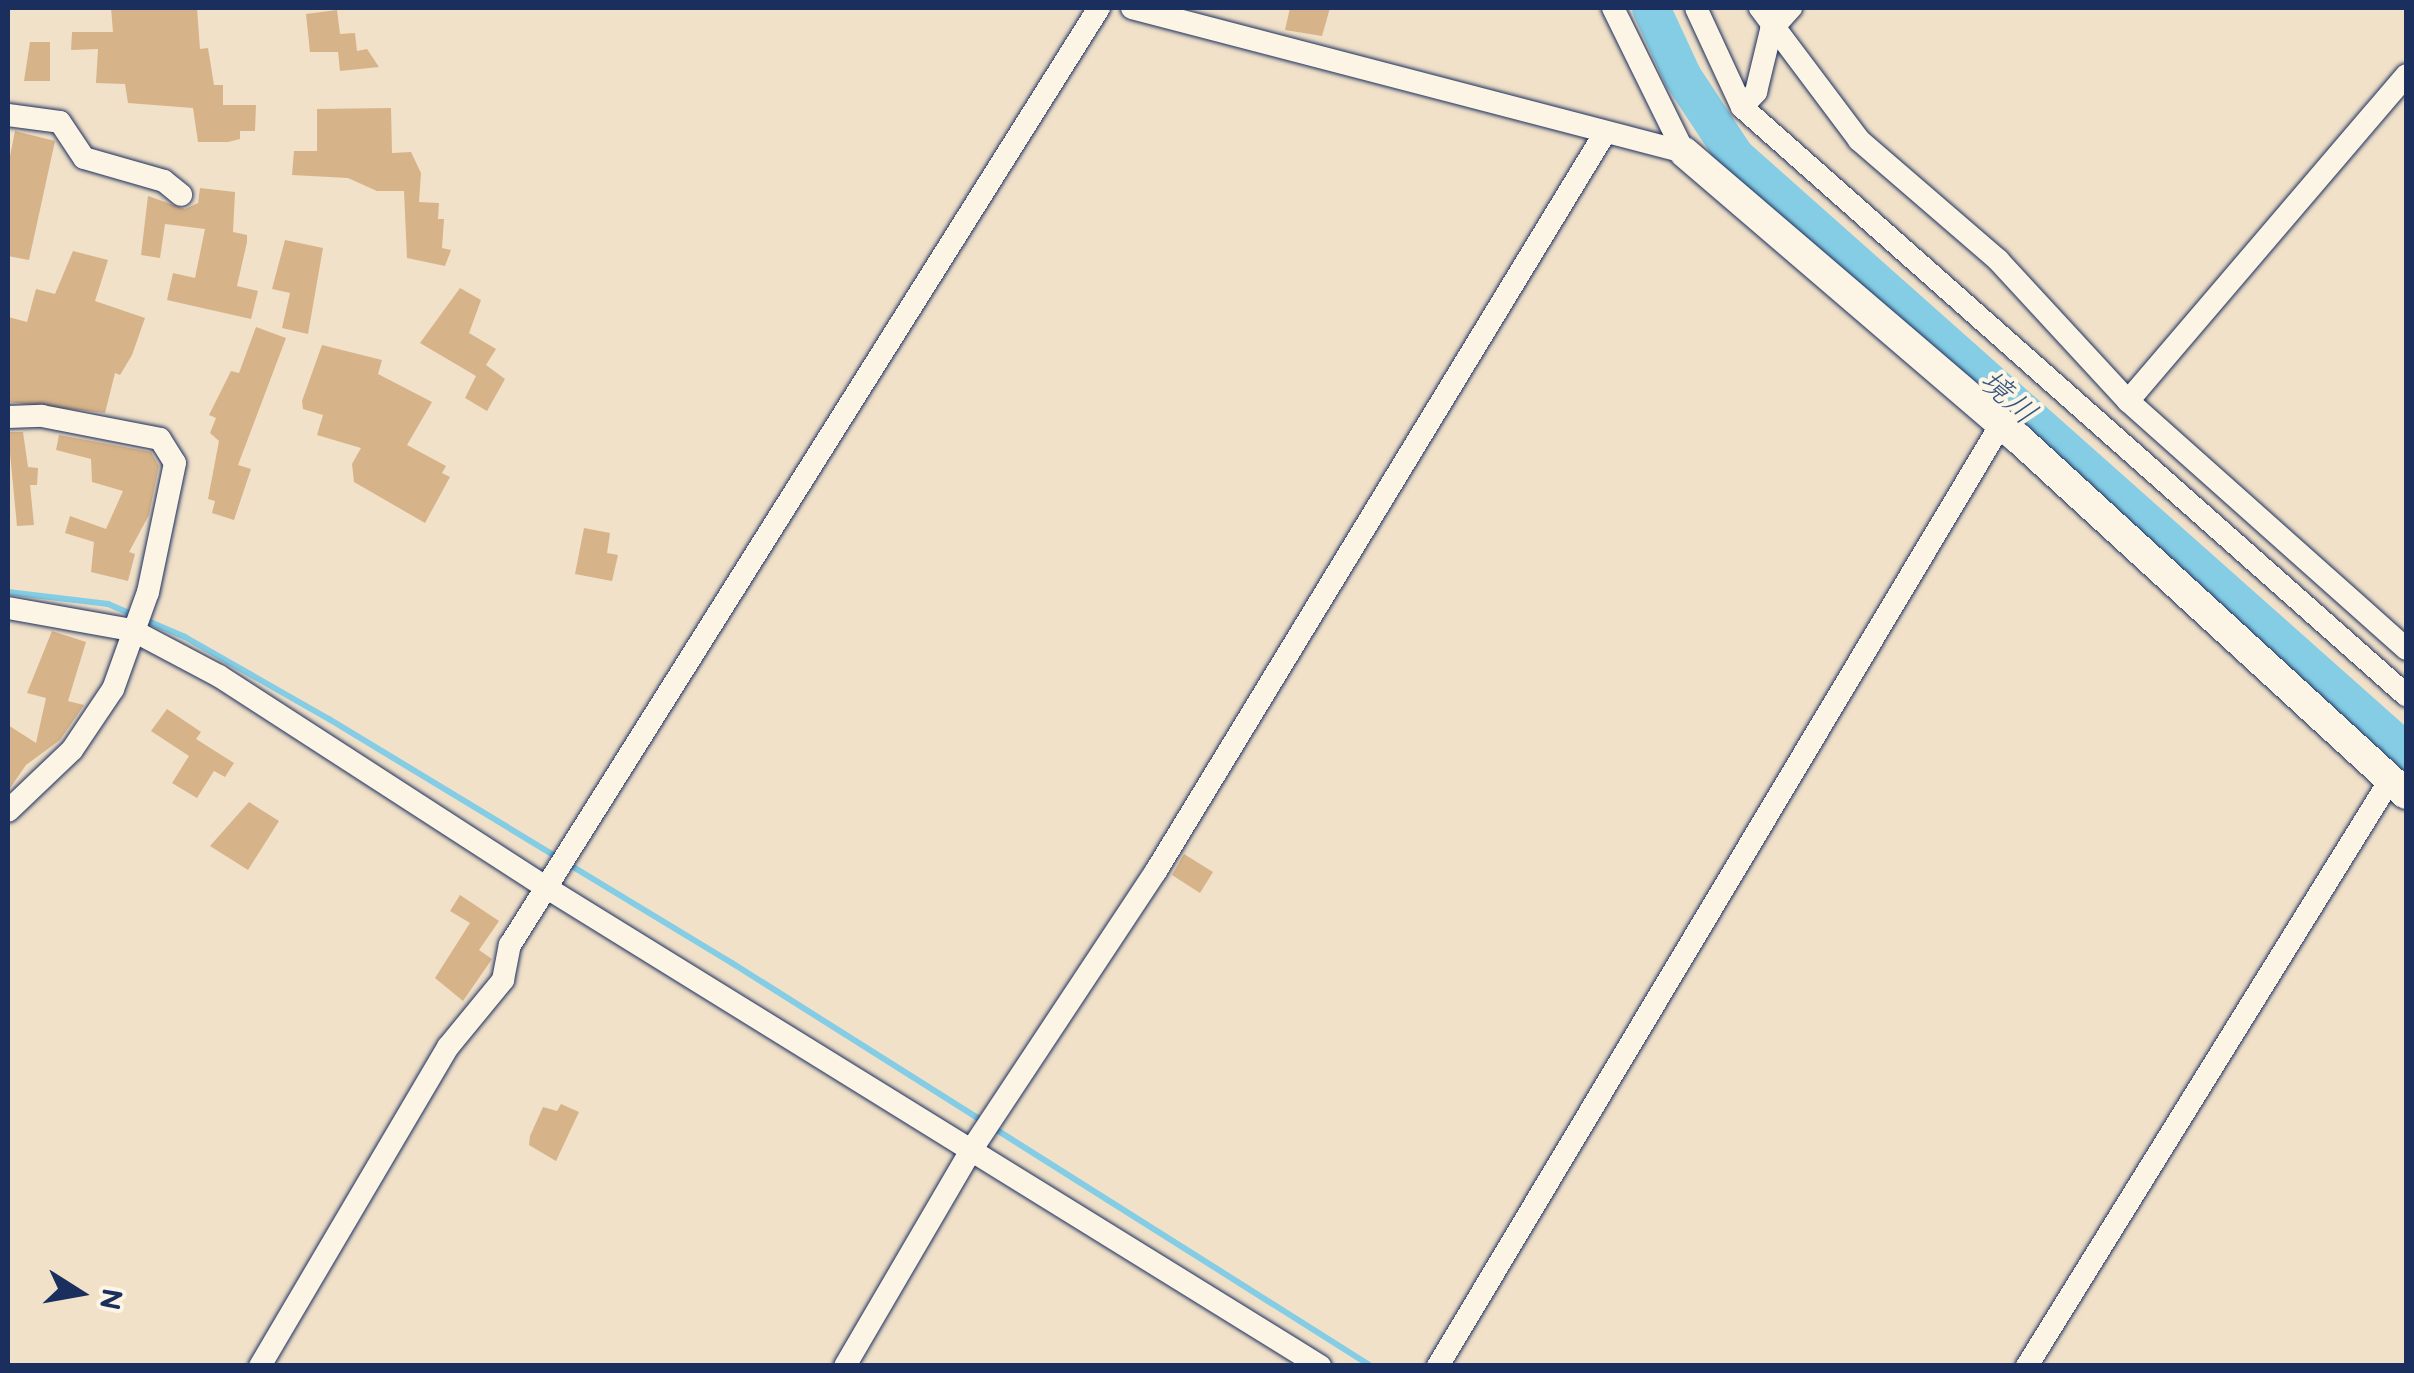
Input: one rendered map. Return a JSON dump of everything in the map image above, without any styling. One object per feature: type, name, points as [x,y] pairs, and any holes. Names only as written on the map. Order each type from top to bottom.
[{"type":"street","points":[[260,1366],[448,1047],[502,980],[510,945],[578,846],[1099,8]]},
{"type":"street","points":[[1132,8],[1602,136],[1684,152]]},
{"type":"street","points":[[1614,8],[1684,152],[2001,424],[2398,787],[2027,1366]]},
{"type":"street","points":[[1696,8],[1742,107],[2406,695]]},
{"type":"street","points":[[1760,8],[1784,16],[1859,140],[1998,260],[2128,401],[2406,649]]},
{"type":"street","points":[[1742,107],[1756,92],[1784,16]]},
{"type":"street","points":[[2128,401],[2406,76]]},
{"type":"street","points":[[8,115],[60,122],[84,158],[164,181],[181,196]]},
{"type":"street","points":[[845,1366],[976,1142],[1156,871],[1602,136]]},
{"type":"street","points":[[8,417],[42,416],[160,440],[170,448],[176,463],[148,592],[113,689],[72,750],[8,811]]},
{"type":"street","points":[[1438,1366],[2001,424]]},
{"type":"street","points":[[8,608],[132,628],[220,676],[976,1142],[1320,1366]]},
{"type":"building","points":[[111,8],[197,8],[200,49],[208,48],[214,85],[223,85],[223,105],[256,105],[255,131],[240,131],[240,139],[228,142],[198,142],[193,108],[128,103],[125,84],[96,83],[98,49],[71,50],[72,32],[113,32]]},
{"type":"building","points":[[1290,8],[1330,8],[1322,36],[1285,30]]},
{"type":"building","points":[[337,10],[340,34],[355,33],[357,51],[367,49],[379,67],[340,71],[338,52],[310,52],[306,14]]},
{"type":"building","points":[[30,42],[50,42],[50,81],[24,81]]},
{"type":"building","points":[[391,108],[392,153],[411,152],[421,173],[419,202],[439,203],[438,219],[444,219],[442,248],[451,250],[445,266],[407,258],[404,191],[377,191],[348,178],[292,175],[294,151],[317,151],[317,109]]},
{"type":"building","points":[[15,131],[55,141],[29,260],[8,256],[8,166]]},
{"type":"building","points":[[200,188],[235,192],[233,232],[247,235],[237,286],[258,291],[251,319],[167,300],[173,273],[195,278],[205,229],[165,224],[160,258],[141,255],[148,196],[185,209],[198,203]]},
{"type":"building","points":[[285,240],[323,248],[308,334],[282,328],[290,293],[272,289]]},
{"type":"building","points":[[73,251],[108,260],[95,301],[145,318],[132,355],[120,375],[115,373],[105,413],[8,402],[8,317],[27,322],[36,289],[55,294]]},
{"type":"building","points":[[460,288],[481,300],[469,333],[496,349],[486,365],[505,379],[487,411],[465,398],[476,376],[420,343]]},
{"type":"building","points":[[256,327],[286,338],[238,465],[251,469],[234,520],[212,513],[215,501],[208,499],[219,441],[210,433],[216,418],[209,415],[231,371],[239,373]]},
{"type":"building","points":[[322,345],[382,360],[378,374],[432,402],[407,445],[446,466],[442,473],[450,477],[425,523],[354,482],[352,464],[361,448],[317,435],[323,415],[303,409],[302,401]]},
{"type":"building","points":[[8,432],[23,432],[28,467],[38,468],[37,485],[30,485],[34,525],[17,526]]},
{"type":"building","points":[[59,435],[151,452],[159,466],[149,515],[129,552],[135,554],[128,581],[91,572],[94,542],[65,533],[70,516],[106,529],[123,491],[92,482],[91,459],[56,450]]},
{"type":"building","points":[[584,528],[610,533],[607,553],[618,555],[612,581],[575,574]]},
{"type":"building","points":[[52,631],[86,642],[68,701],[84,705],[60,740],[26,765],[8,791],[8,725],[36,743],[46,698],[27,693]]},
{"type":"building","points":[[167,709],[201,732],[196,739],[234,763],[225,777],[214,771],[197,798],[172,783],[189,756],[151,731]]},
{"type":"building","points":[[249,802],[279,821],[248,870],[210,846]]},
{"type":"building","points":[[1184,854],[1213,872],[1200,893],[1172,875]]},
{"type":"building","points":[[460,895],[499,921],[479,950],[492,959],[463,1001],[435,978],[470,923],[450,911]]},
{"type":"building","points":[[561,1104],[579,1112],[556,1161],[529,1145],[543,1107],[557,1111]]},
{"type":"waterway","name":"境川","points":[[1651,8],[1683,77],[1735,156],[2406,752]]},
{"type":"waterway","points":[[8,592],[108,604],[185,637],[329,719],[732,963],[1371,1366]]}]
